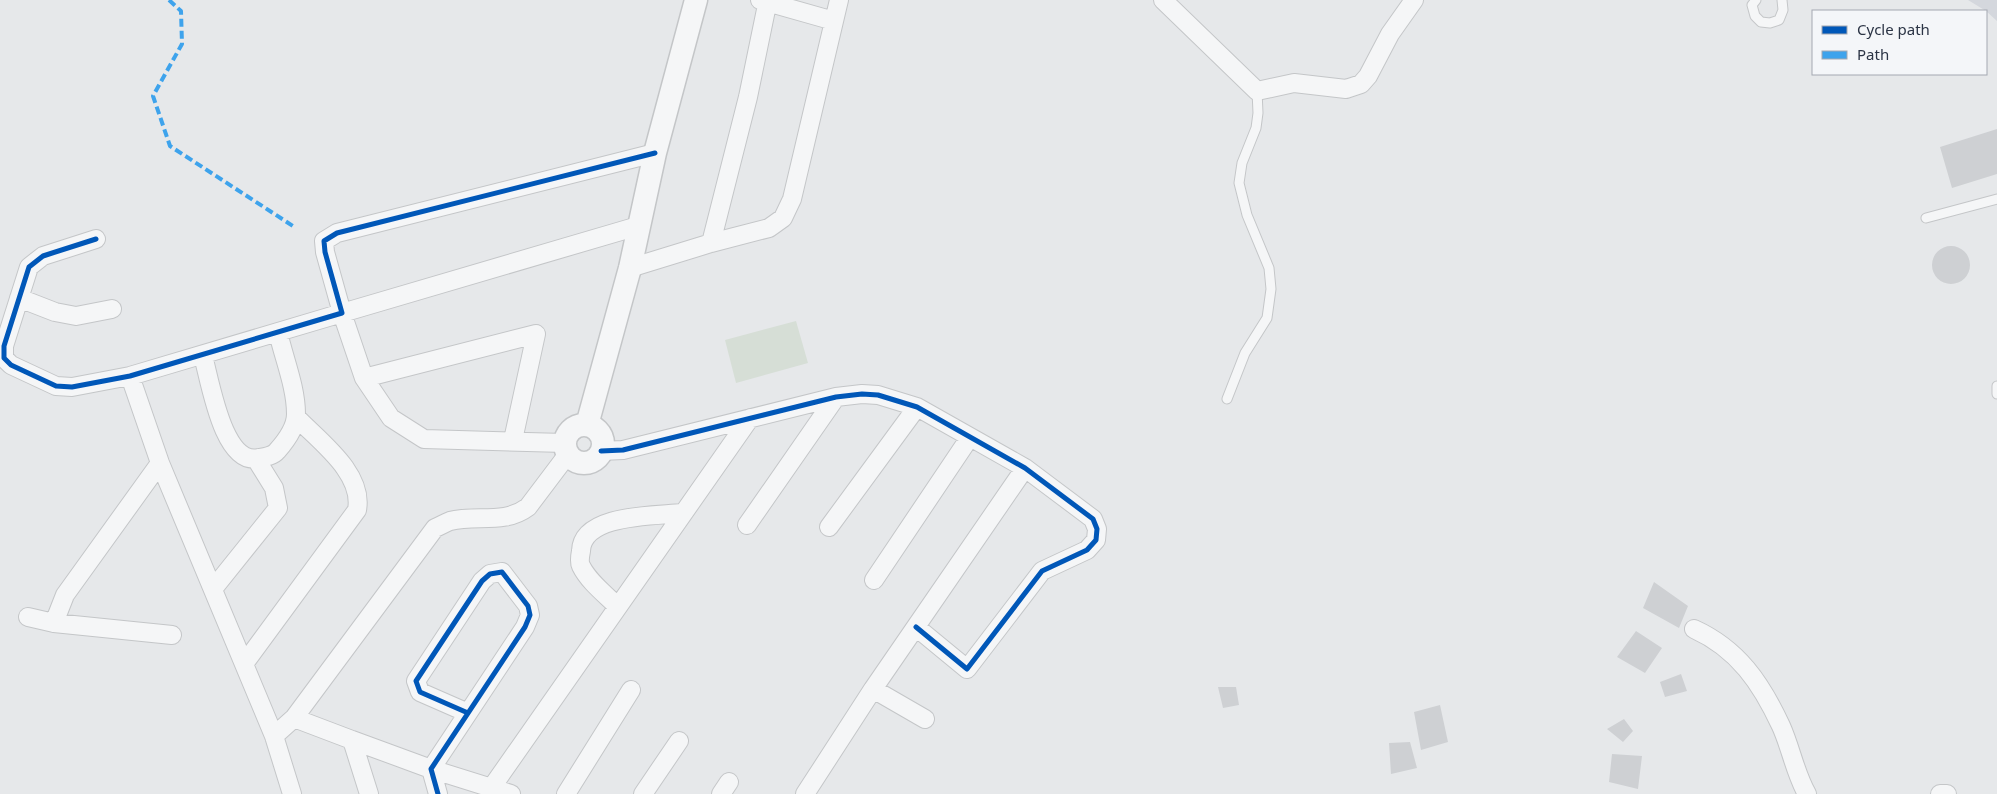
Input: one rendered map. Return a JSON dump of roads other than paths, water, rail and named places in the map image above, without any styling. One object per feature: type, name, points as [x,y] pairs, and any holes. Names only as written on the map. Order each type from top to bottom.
[{"type":"street","points":[[587,425],[630,268],[655,153],[696,0]]},
{"type":"street","points":[[630,268],[711,243],[769,228],[783,218],[792,199],[839,0]]},
{"type":"street","points":[[1163,0],[1257,90],[1294,84],[1346,88],[1361,84],[1368,76],[1390,34],[1414,0]]},
{"type":"street","points":[[711,243],[748,97],[765,1],[834,21]]},
{"type":"street","points":[[274,736],[294,718],[435,528],[450,521],[510,517],[528,507],[566,449],[569,431],[574,427],[587,425],[598,431],[601,437],[601,451],[597,457],[584,463],[572,459],[566,449],[513,440],[424,439],[391,418],[364,378],[342,313],[325,252],[324,241],[337,233],[655,153]]},
{"type":"street","points":[[96,239],[43,256],[29,267],[4,346],[4,358],[11,365],[56,386],[72,387],[130,376],[203,356],[278,332],[638,226]]},
{"type":"street","points":[[19,298],[55,312],[76,316],[112,309]]},
{"type":"street","points":[[203,356],[227,440],[239,454],[256,459],[274,454],[288,438],[296,417],[295,398],[278,332]]},
{"type":"street","points":[[364,378],[536,334],[513,440]]},
{"type":"street","points":[[130,376],[160,463],[274,736],[292,794]]},
{"type":"street","points":[[601,451],[623,450],[836,397],[862,394],[878,395],[917,407],[1025,468],[1093,519],[1097,529],[1096,540],[1087,550],[1042,571],[967,669],[916,627]]},
{"type":"street","points":[[747,525],[836,397]]},
{"type":"street","points":[[828,527],[917,407]]},
{"type":"street","points":[[244,664],[357,510],[360,498],[340,461],[296,417]]},
{"type":"street","points":[[492,787],[750,418]]},
{"type":"street","points":[[874,580],[970,437]]},
{"type":"street","points":[[213,589],[278,508],[274,488],[256,459]]},
{"type":"street","points":[[54,622],[65,596],[160,463]]},
{"type":"street","points":[[805,794],[873,689],[1025,468]]},
{"type":"street","points":[[617,606],[592,581],[580,565],[581,545],[586,534],[598,525],[618,520],[682,513]]},
{"type":"street","points":[[438,794],[431,769],[525,627],[530,615],[528,606],[502,572],[490,574],[482,581],[416,681],[420,692],[468,713]]},
{"type":"street","points":[[28,617],[54,622],[172,635]]},
{"type":"street","points":[[1694,629],[1710,636],[1733,652],[1748,669],[1781,726],[1801,783],[1807,794]]},
{"type":"street","points":[[873,689],[925,719]]},
{"type":"street","points":[[566,794],[631,690]]},
{"type":"street","points":[[294,718],[431,769],[511,794]]},
{"type":"street","points":[[352,740],[368,794]]},
{"type":"street","points":[[643,794],[679,741]]},
{"type":"street","points":[[1940,794],[1946,794]]},
{"type":"lane","points":[[1756,0],[1752,5],[1755,16],[1761,22],[1770,23],[1779,20],[1783,10],[1782,0]]},
{"type":"lane","points":[[1227,399],[1246,353],[1267,318],[1271,289],[1269,268],[1246,215],[1239,183],[1242,163],[1256,128],[1258,113],[1257,90]]},
{"type":"lane","points":[[1926,218],[1997,198]]},
{"type":"lane","points":[[1997,386],[1997,394]]}]
